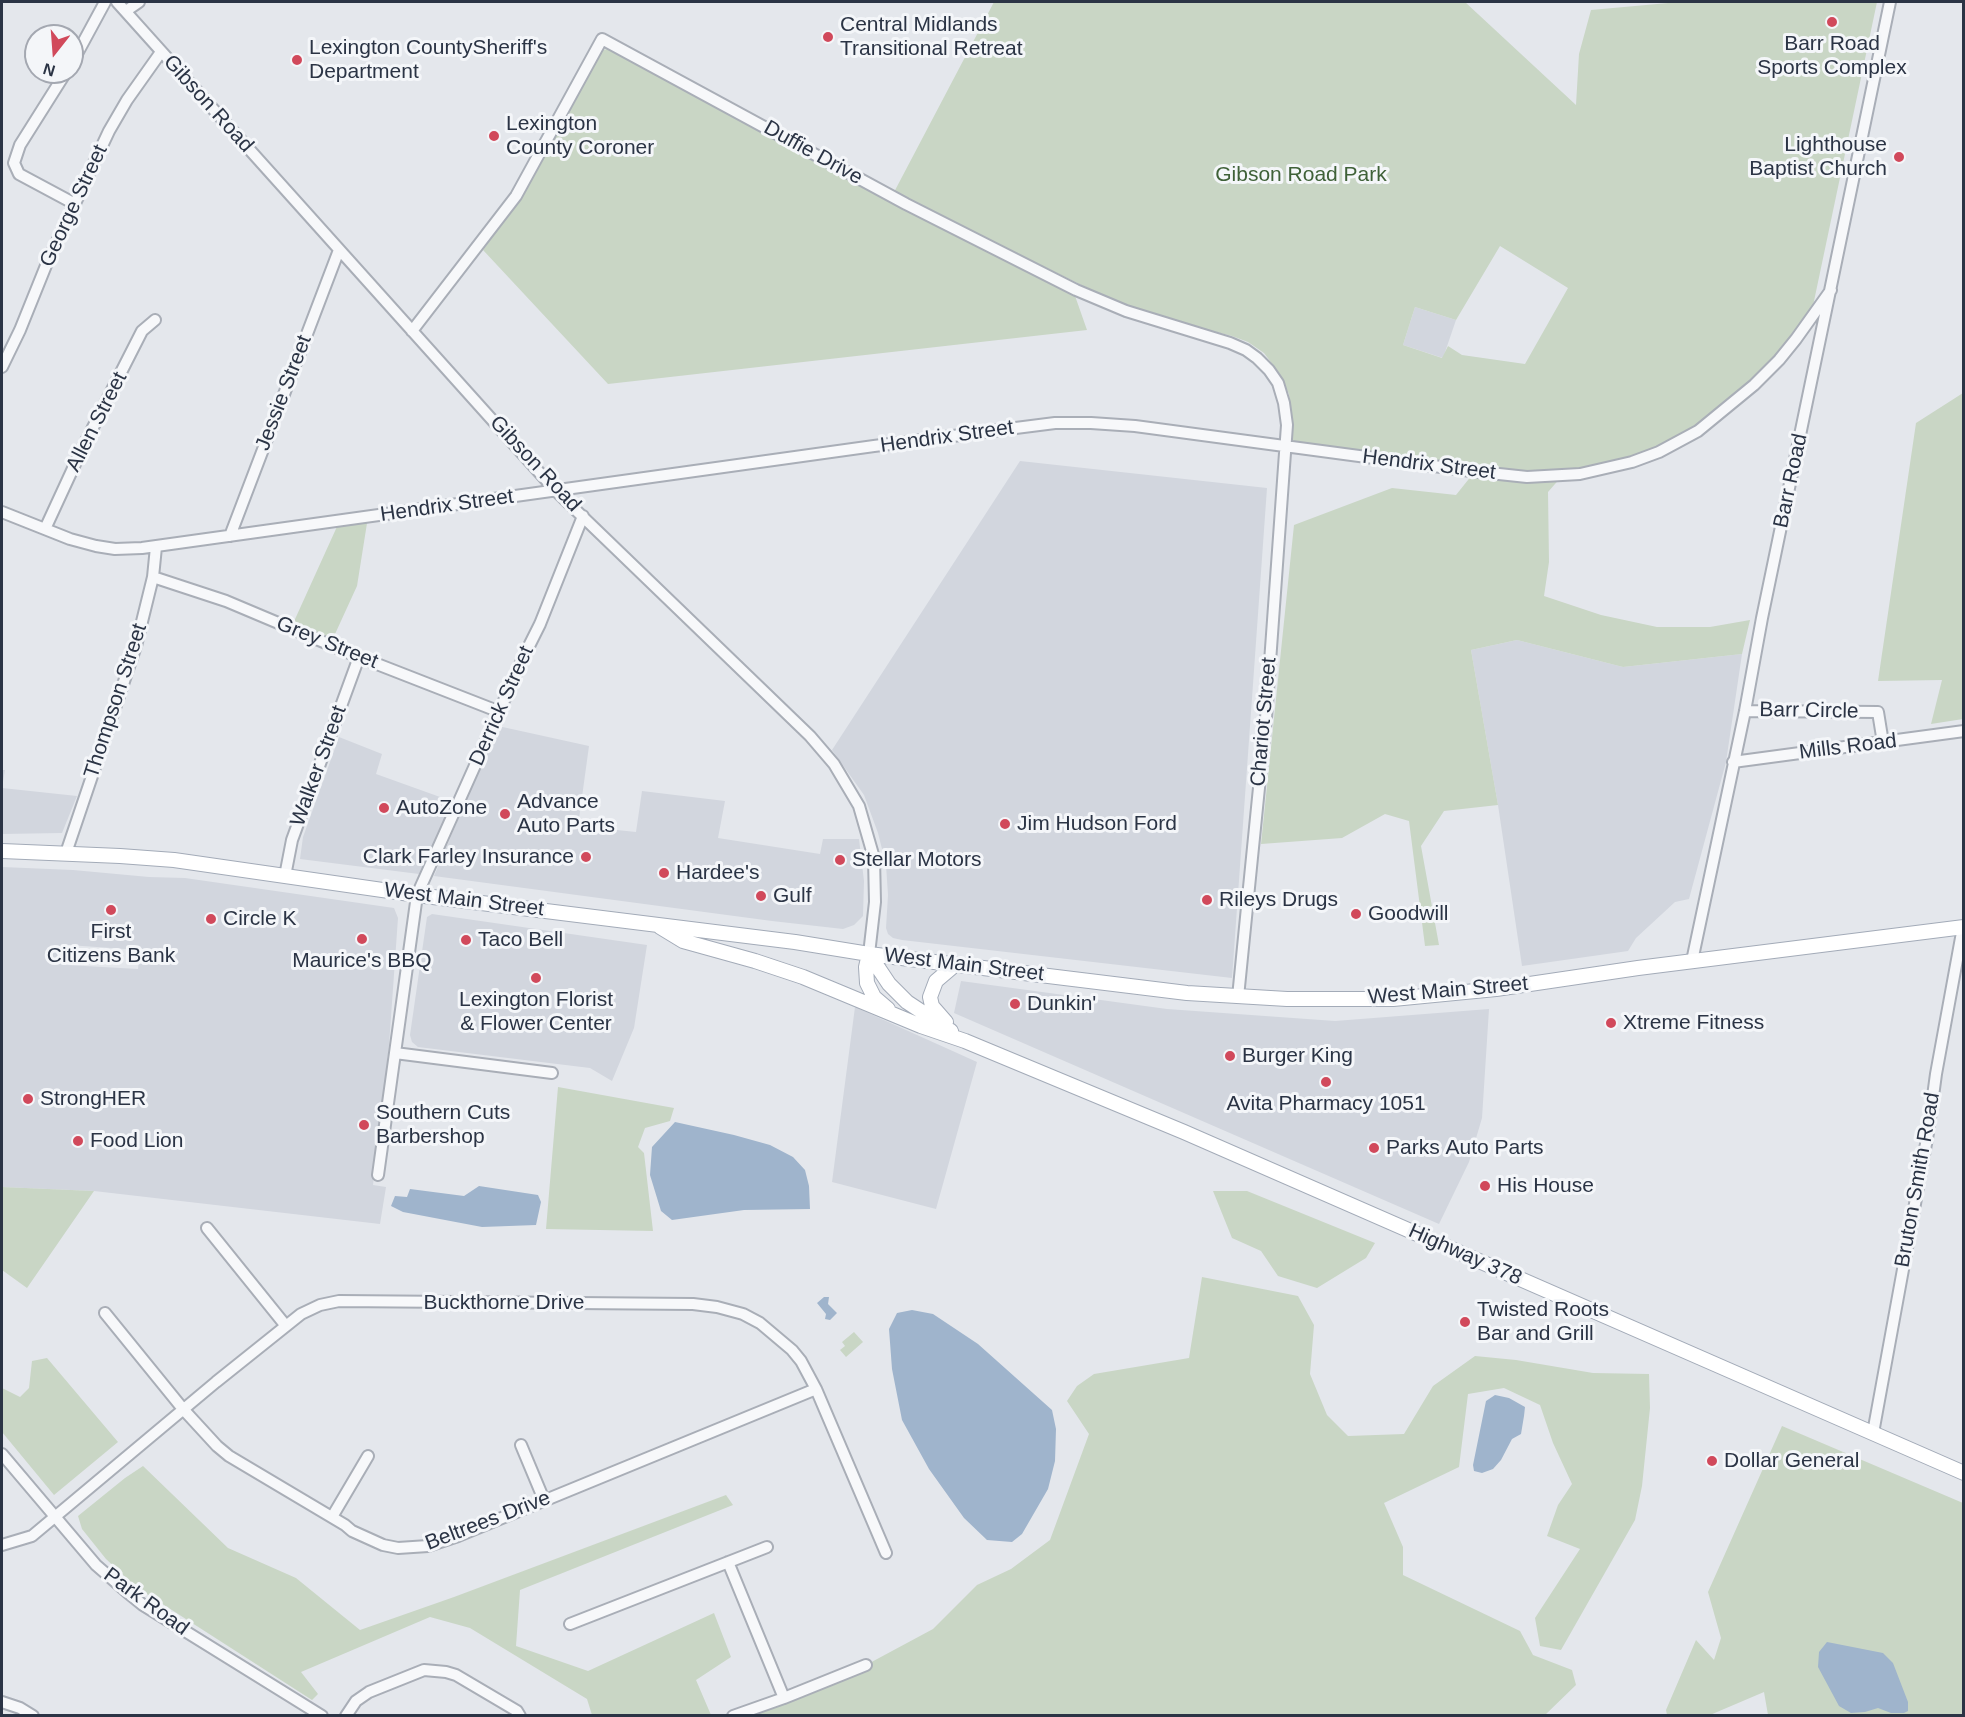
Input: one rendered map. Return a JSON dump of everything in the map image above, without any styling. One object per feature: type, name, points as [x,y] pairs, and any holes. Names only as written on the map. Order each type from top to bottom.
[{"type":"main road","name":"West Main Street","points":[[2,851],[174,860],[417,895],[795,942],[869,954],[1187,993],[1238,997],[1393,999],[1496,989],[1692,961],[1963,927]]},
{"type":"main road","points":[[658,926],[683,941],[790,972],[965,1041]]},
{"type":"main road","points":[[869,954],[866,976],[870,991],[882,1005],[900,1017]]},
{"type":"main road","points":[[869,954],[889,984],[907,1002],[965,1041]]},
{"type":"main road","points":[[956,964],[936,981],[930,997],[937,1013],[965,1041]]},
{"type":"main road","name":"Highway 378","points":[[965,1041],[1208,1142],[1964,1473]]},
{"type":"street","points":[[84,41],[105,2]]},
{"type":"street","name":"Gibson Road","points":[[117,2],[556,490],[810,736],[847,784],[859,806],[875,866],[875,902],[869,954]]},
{"type":"street","points":[[126,11],[139,2]]},
{"type":"street","name":"Barr Road","points":[[1692,961],[1890,2]]},
{"type":"street","name":"Duffie Drive","points":[[412,331],[516,196],[602,39],[906,204],[1076,290],[1126,311],[1246,350],[1269,370],[1278,383],[1287,425],[1285,446]]},
{"type":"street","name":"George Street","points":[[2,367],[109,131],[160,52]]},
{"type":"street","points":[[58,84],[20,145],[14,163],[20,174],[75,204]]},
{"type":"street","name":"Jessie Street","points":[[230,536],[339,250]]},
{"type":"street","name":"Hendrix Street","points":[[2,512],[104,548],[156,547],[556,490],[1055,423],[1118,424],[1527,477],[1580,474],[1632,462],[1659,452],[1683,440],[1728,409],[1779,360],[1797,339],[1831,290]]},
{"type":"street","name":"Allen Street","points":[[45,529],[81,451],[142,331],[154,320]]},
{"type":"street","name":"Chariot Street","points":[[1238,997],[1266,718],[1285,446]]},
{"type":"street","name":"Derrick Street","points":[[378,1175],[417,895],[555,592],[584,516]]},
{"type":"street","name":"Thompson Street","points":[[66,853],[136,646],[153,577],[156,547]]},
{"type":"street","name":"Grey Street","points":[[153,577],[226,601],[359,657],[500,712]]},
{"type":"street","name":"Walker Street","points":[[285,876],[292,840],[359,657]]},
{"type":"street","name":"Barr Circle","points":[[1745,711],[1878,712],[1883,743]]},
{"type":"street","name":"Mills Road","points":[[1733,762],[1964,731]]},
{"type":"street","name":"Bruton Smith Road","points":[[1873,1433],[1963,927]]},
{"type":"street","points":[[395,1053],[552,1072]]},
{"type":"street","points":[[207,1228],[286,1326]]},
{"type":"street","name":"Buckthorne Drive","points":[[2,1545],[32,1536],[183,1409],[310,1309],[339,1301],[693,1304],[743,1314],[760,1323],[792,1350],[805,1367],[816,1389],[886,1553]]},
{"type":"street","name":"Beltrees Drive","points":[[105,1313],[216,1446],[352,1531],[375,1542],[398,1548],[414,1548],[458,1536],[816,1389]]},
{"type":"street","points":[[521,1445],[544,1500]]},
{"type":"street","name":"Park Road","points":[[2,1454],[96,1565],[143,1605],[322,1716]]},
{"type":"street","points":[[332,1517],[368,1456]]},
{"type":"street","points":[[570,1624],[767,1547]]},
{"type":"street","points":[[728,1562],[784,1698]]},
{"type":"street","points":[[733,1716],[866,1665]]},
{"type":"street","points":[[346,1716],[356,1701],[369,1692],[424,1670],[446,1672],[456,1676],[518,1711],[520,1716]]},
{"type":"street","points":[[2,1702],[20,1708],[33,1716]]},
{"type":"shaded area","points":[[1415,307],[1456,320],[1443,358],[1403,345]]},
{"type":"shaded area","points":[[1020,461],[1267,488],[1232,978],[902,940],[888,934],[886,928],[888,895],[886,865],[878,833],[864,795],[832,750]]},
{"type":"shaded area","points":[[1517,640],[1623,667],[1742,654],[1726,762],[1689,899],[1675,902],[1636,938],[1628,951],[1522,966],[1498,805],[1471,650]]},
{"type":"shaded area","points":[[498,726],[589,746],[578,826],[636,832],[642,791],[725,801],[718,838],[820,854],[823,839],[859,839],[864,881],[863,916],[854,925],[843,929],[434,876]]},
{"type":"shaded area","points":[[339,737],[382,754],[376,774],[454,802],[419,874],[300,859],[303,837]]},
{"type":"shaded area","points":[[2,770],[5,770],[2,788]]},
{"type":"shaded area","points":[[2,788],[77,796],[62,833],[2,834]]},
{"type":"shaded area","points":[[2,867],[185,878],[394,908],[398,918],[389,1045],[373,1185],[386,1187],[380,1224],[94,1191],[2,1187]],"holes":[[[68,945],[140,950],[138,969],[67,965]]]},
{"type":"shaded area","points":[[432,914],[647,945],[634,1028],[612,1081],[590,1068],[418,1047],[412,1042],[410,1035],[427,917]]},
{"type":"shaded area","points":[[961,981],[1167,1009],[1335,1021],[1489,1009],[1482,1118],[1469,1162],[1439,1224],[954,1013]]},
{"type":"shaded area","points":[[855,1007],[977,1062],[936,1209],[832,1182]]},
{"type":"green space","name":"Gibson Road Park","points":[[994,2],[1465,2],[1576,105],[1579,54],[1591,10],[1679,2],[1877,2],[1810,320],[1754,385],[1659,452],[1562,476],[1548,492],[1549,562],[1544,596],[1601,615],[1657,627],[1710,627],[1750,620],[1742,654],[1623,667],[1517,640],[1471,650],[1498,805],[1444,811],[1421,846],[1439,945],[1425,946],[1409,821],[1385,814],[1342,838],[1261,844],[1294,525],[1392,488],[1456,495],[1472,475],[1515,474],[1293,441],[1289,394],[1279,373],[1264,353],[1248,342],[1162,318],[1102,295],[892,196]],"holes":[[[1500,246],[1568,288],[1525,364],[1462,355],[1448,346],[1442,358],[1403,345],[1415,307],[1456,320]]]},
{"type":"green space","points":[[612,48],[1074,293],[1087,330],[608,384],[483,250],[522,196],[603,50]]},
{"type":"green space","points":[[1963,393],[1963,719],[1931,724],[1942,680],[1878,681],[1916,423]]},
{"type":"green space","points":[[368,517],[357,586],[330,645],[291,628],[340,520]]},
{"type":"green space","points":[[558,1087],[674,1108],[670,1121],[645,1128],[638,1147],[644,1153],[653,1231],[546,1229]]},
{"type":"green space","points":[[2,1187],[94,1191],[27,1288],[2,1270]]},
{"type":"green space","points":[[1213,1191],[1247,1191],[1375,1243],[1366,1258],[1317,1288],[1278,1276],[1261,1251],[1232,1238]]},
{"type":"green space","points":[[1202,1277],[1298,1296],[1314,1325],[1310,1374],[1327,1415],[1348,1436],[1404,1434],[1433,1386],[1475,1356],[1516,1360],[1593,1373],[1649,1374],[1650,1408],[1642,1486],[1635,1520],[1561,1650],[1540,1646],[1535,1618],[1580,1549],[1547,1536],[1558,1505],[1572,1484],[1553,1443],[1540,1405],[1504,1388],[1468,1394],[1459,1467],[1384,1503],[1403,1547],[1403,1575],[1520,1631],[1533,1655],[1572,1670],[1576,1685],[1545,1715],[733,1716],[866,1665],[933,1629],[977,1585],[1011,1569],[1050,1540],[1089,1434],[1067,1401],[1077,1386],[1094,1374],[1189,1358]]},
{"type":"green space","points":[[854,1332],[863,1342],[846,1357],[840,1350],[845,1346],[842,1342]]},
{"type":"green space","points":[[47,1358],[118,1442],[54,1495],[2,1432],[2,1388],[20,1397],[29,1388],[32,1361]]},
{"type":"green space","points":[[1782,1426],[1963,1503],[1963,1715],[1768,1715],[1764,1692],[1710,1715],[1667,1715],[1666,1710],[1696,1640],[1714,1660],[1721,1638],[1708,1592]]},
{"type":"green space","points":[[143,1466],[228,1548],[296,1578],[360,1630],[726,1495],[733,1505],[520,1590],[516,1646],[588,1671],[714,1613],[731,1657],[696,1680],[711,1715],[592,1715],[587,1699],[470,1628],[430,1617],[301,1672],[318,1694],[312,1700],[136,1587],[106,1559],[82,1529],[78,1516]]},
{"type":"water","points":[[675,1122],[770,1145],[793,1157],[805,1170],[809,1186],[810,1209],[744,1210],[672,1220],[661,1211],[650,1175],[652,1147]]},
{"type":"water","points":[[479,1186],[538,1195],[541,1202],[536,1225],[482,1227],[403,1212],[391,1206],[395,1196],[407,1197],[410,1189],[464,1196]]},
{"type":"water","points":[[824,1297],[829,1297],[828,1304],[837,1313],[830,1320],[825,1319],[826,1314],[817,1303]]},
{"type":"water","points":[[912,1310],[933,1314],[978,1344],[1052,1410],[1056,1429],[1055,1461],[1048,1489],[1022,1534],[1012,1542],[987,1540],[964,1518],[929,1469],[902,1420],[892,1369],[889,1329],[897,1313]]},
{"type":"water","points":[[1495,1395],[1509,1398],[1525,1407],[1521,1434],[1512,1439],[1501,1460],[1493,1469],[1482,1473],[1474,1471],[1473,1465],[1486,1401]]},
{"type":"water","points":[[1827,1642],[1883,1653],[1893,1663],[1908,1702],[1908,1711],[1891,1713],[1878,1708],[1851,1713],[1839,1706],[1818,1667],[1819,1652]]},
{"type":"place","name":"Barr Road Sports Complex","points":[[1832,22]]},
{"type":"place","name":"Central Midlands Transitional Retreat","points":[[828,37]]},
{"type":"place","name":"Lexington CountySheriff's Department","points":[[297,60]]},
{"type":"place","name":"Lexington County Coroner","points":[[494,136]]},
{"type":"place","name":"Lighthouse Baptist Church","points":[[1899,157]]},
{"type":"place","name":"AutoZone","points":[[384,808]]},
{"type":"place","name":"Advance Auto Parts","points":[[505,814]]},
{"type":"place","name":"Jim Hudson Ford","points":[[1005,824]]},
{"type":"place","name":"Clark Farley Insurance","points":[[586,857]]},
{"type":"place","name":"Stellar Motors","points":[[840,860]]},
{"type":"place","name":"Hardee's","points":[[664,873]]},
{"type":"place","name":"Gulf","points":[[761,896]]},
{"type":"place","name":"Rileys Drugs","points":[[1207,900]]},
{"type":"place","name":"First Citizens Bank","points":[[111,910]]},
{"type":"place","name":"Goodwill","points":[[1356,914]]},
{"type":"place","name":"Circle K","points":[[211,919]]},
{"type":"place","name":"Maurice's BBQ","points":[[362,939]]},
{"type":"place","name":"Taco Bell","points":[[466,940]]},
{"type":"place","name":"Lexington Florist & Flower Center","points":[[536,978]]},
{"type":"place","name":"Dunkin'","points":[[1015,1004]]},
{"type":"place","name":"Xtreme Fitness","points":[[1611,1023]]},
{"type":"place","name":"Burger King","points":[[1230,1056]]},
{"type":"place","name":"Avita Pharmacy 1051","points":[[1326,1082]]},
{"type":"place","name":"StrongHER","points":[[28,1099]]},
{"type":"place","name":"Southern Cuts Barbershop","points":[[364,1125]]},
{"type":"place","name":"Food Lion","points":[[78,1141]]},
{"type":"place","name":"Parks Auto Parts","points":[[1374,1148]]},
{"type":"place","name":"His House","points":[[1485,1186]]},
{"type":"place","name":"Twisted Roots Bar and Grill","points":[[1465,1322]]},
{"type":"place","name":"Dollar General","points":[[1712,1461]]}]
